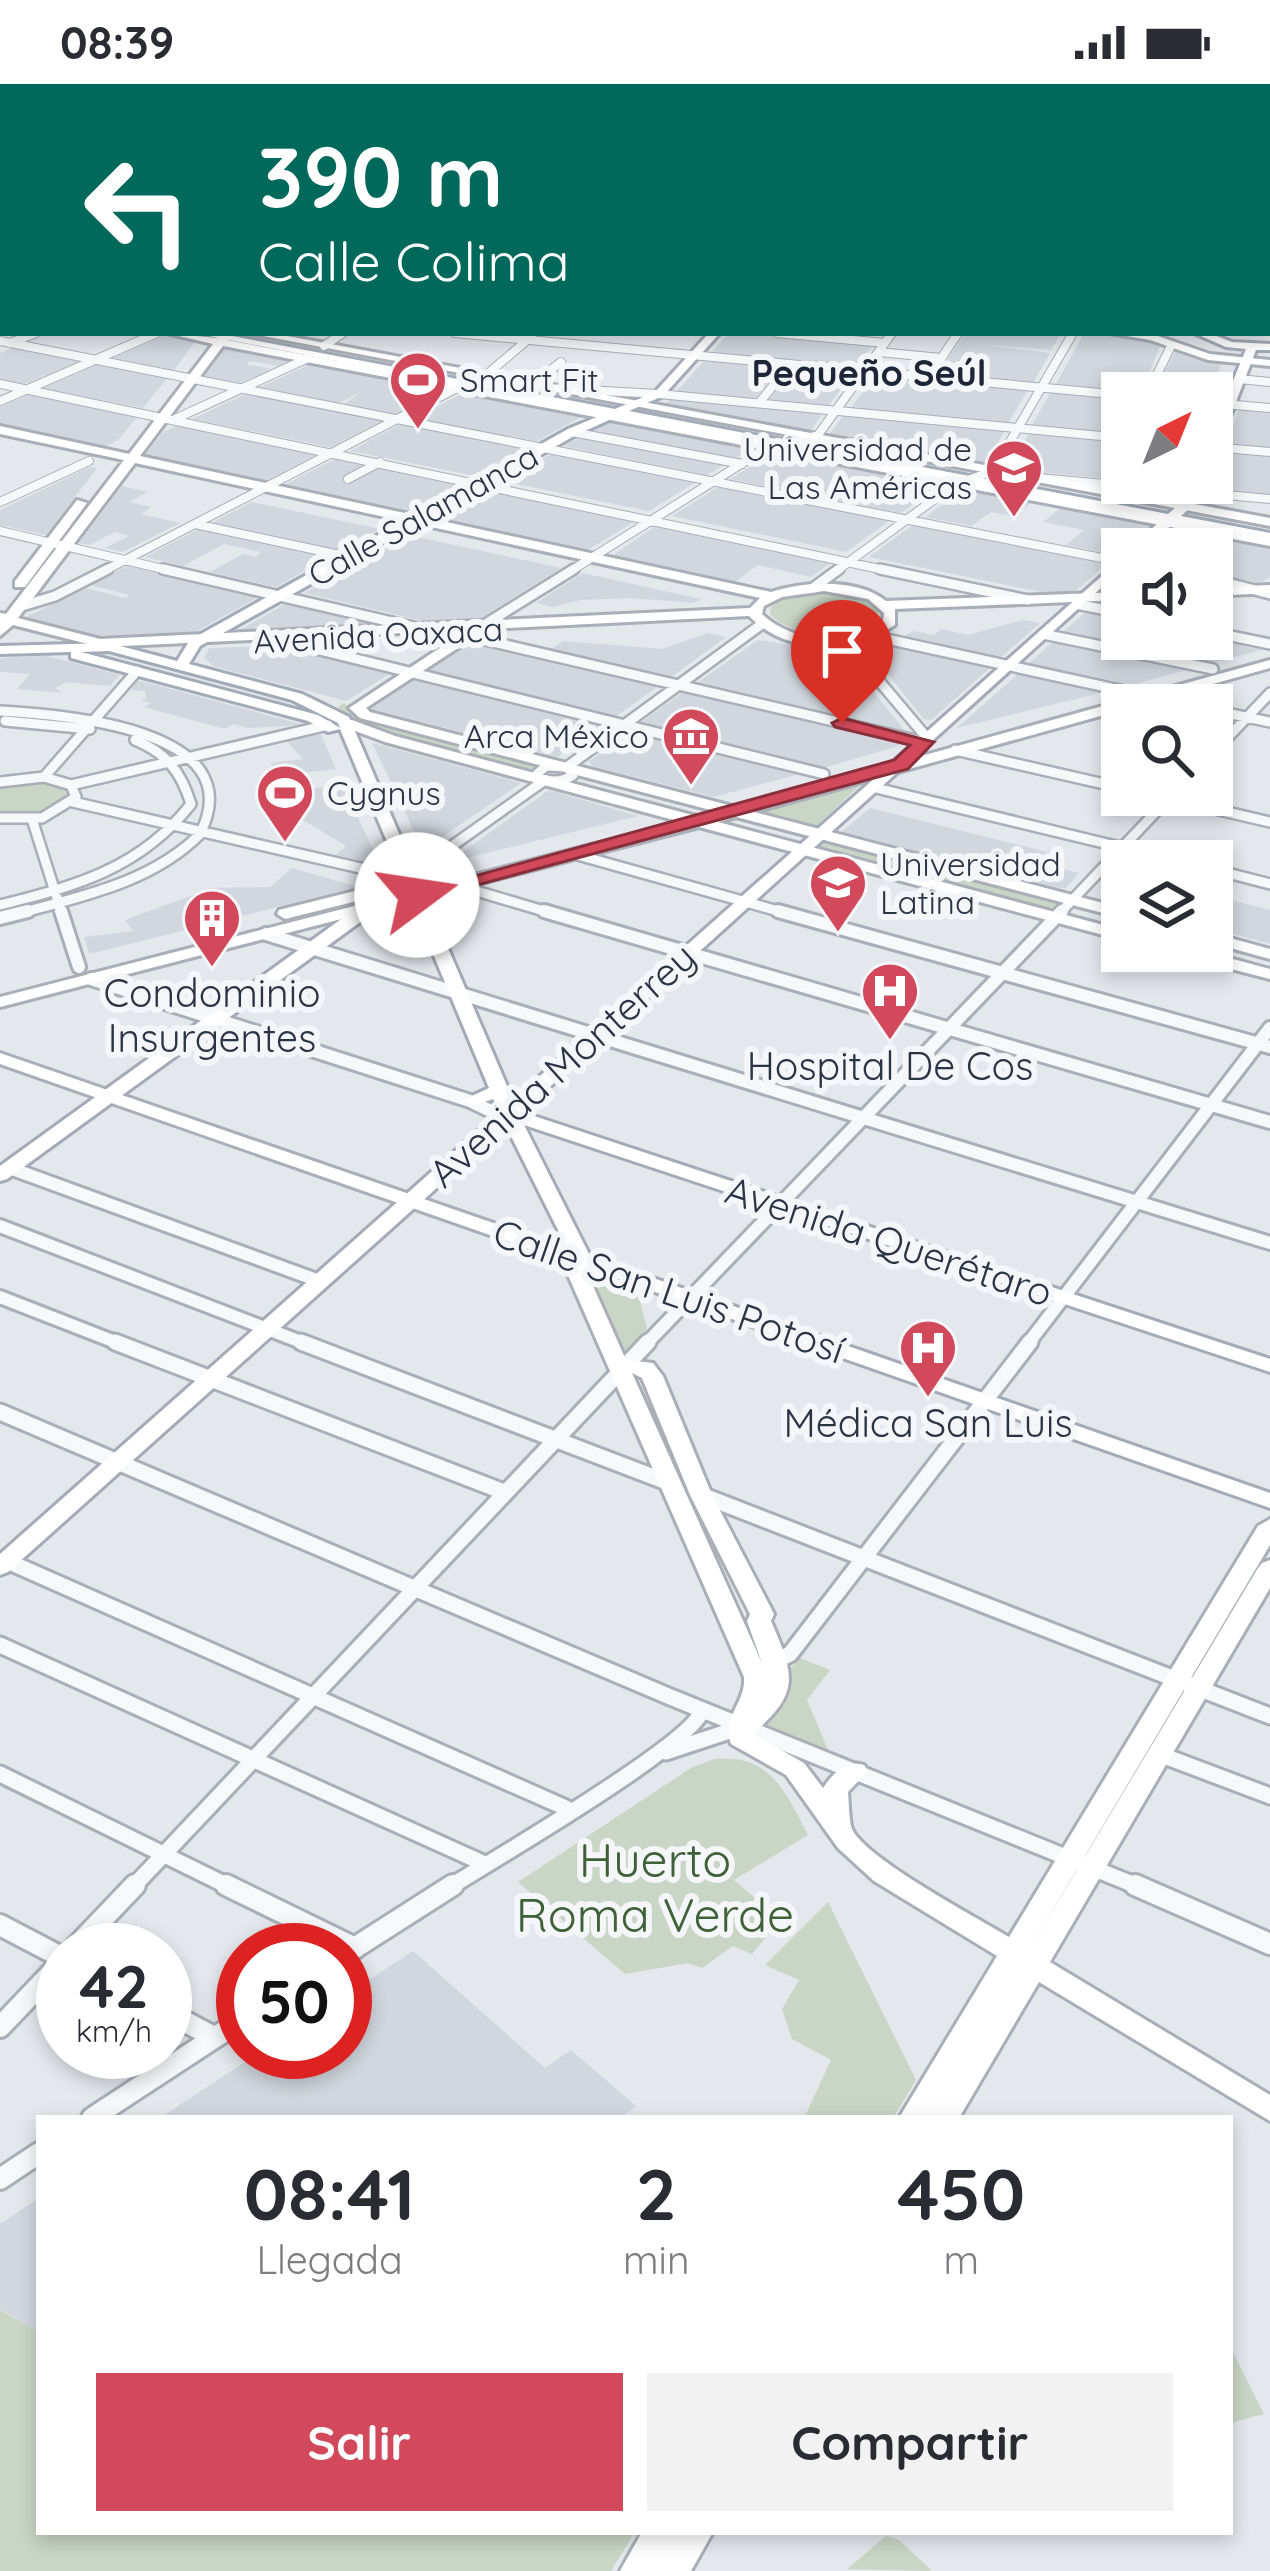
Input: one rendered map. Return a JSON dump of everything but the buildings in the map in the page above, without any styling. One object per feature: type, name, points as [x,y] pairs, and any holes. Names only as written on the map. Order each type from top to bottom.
[{"type":"main road","points":[[217,336],[485,376],[586,395],[616,408]]},
{"type":"main road","points":[[217,336],[459,387],[616,408]]},
{"type":"main road","points":[[217,336],[791,442],[915,458],[1101,493]]},
{"type":"main road","points":[[10,611],[28,572],[50,542],[162,417],[217,336]]},
{"type":"main road","points":[[267,336],[966,480],[1101,493]]},
{"type":"main road","points":[[659,394],[712,336]]},
{"type":"main road","points":[[1142,336],[1231,360],[1270,363]]},
{"type":"main road","points":[[1209,336],[1245,347],[1270,347]]},
{"type":"main road","points":[[1227,372],[1231,360],[1245,347]]},
{"type":"main road","points":[[1233,387],[1246,362],[1245,347]]},
{"type":"main road","points":[[355,362],[383,373]]},
{"type":"main road","name":"Calle Salamanca","points":[[181,666],[201,640],[616,408],[659,394]]},
{"type":"main road","points":[[586,395],[616,408]]},
{"type":"main road","points":[[0,430],[250,495],[586,562]]},
{"type":"main road","points":[[0,442],[89,461],[121,462],[266,487],[416,519],[761,611],[807,639],[868,634],[885,627],[889,608]]},
{"type":"main road","points":[[10,611],[67,546],[121,462]]},
{"type":"main road","points":[[990,472],[1101,491]]},
{"type":"main road","points":[[1063,489],[1101,491]]},
{"type":"main road","points":[[1155,528],[1177,504]]},
{"type":"main road","points":[[1190,504],[1270,540]]},
{"type":"main road","points":[[1195,504],[1270,525]]},
{"type":"main road","points":[[74,512],[91,512]]},
{"type":"main road","points":[[28,572],[46,573]]},
{"type":"main road","name":"Avenida Monterrey","points":[[3,1564],[685,953],[877,788],[1101,582]]},
{"type":"main road","points":[[761,611],[813,588],[862,593],[889,608],[1101,600]]},
{"type":"main road","points":[[1233,594],[1269,592]]},
{"type":"main road","points":[[889,608],[1080,601]]},
{"type":"main road","name":"Avenida Oaxaca","points":[[10,611],[89,642],[477,630],[761,611]]},
{"type":"main road","name":"Avenida Oaxaca","points":[[0,650],[418,628],[477,630]]},
{"type":"main road","points":[[343,718],[477,630]]},
{"type":"main road","points":[[109,647],[309,701],[343,718],[365,715],[566,767],[802,850],[1101,929]]},
{"type":"main road","points":[[52,649],[343,718],[545,780],[677,814]]},
{"type":"main road","points":[[1159,684],[1270,653]]},
{"type":"main road","points":[[1197,684],[1270,664]]},
{"type":"main road","points":[[181,666],[189,685]]},
{"type":"main road","points":[[0,1002],[85,973],[414,888],[574,854],[923,743],[1101,699]]},
{"type":"main road","points":[[461,877],[677,814],[735,811],[1101,710]]},
{"type":"main road","points":[[343,718],[347,752],[357,757],[460,994],[507,1116],[582,1260],[574,1266],[670,1484],[778,1683],[770,1705],[743,1726],[740,1738],[795,1769],[839,1828],[883,1874],[1270,2109]]},
{"type":"main road","points":[[735,811],[1101,907]]},
{"type":"main road","points":[[0,987],[266,934],[368,900]]},
{"type":"main road","points":[[5,1171],[312,948],[368,900]]},
{"type":"main road","points":[[1233,944],[1270,954]]},
{"type":"main road","points":[[1233,964],[1270,974]]},
{"type":"main road","name":"Calle San Luis Potosí","points":[[0,1058],[1270,1501]]},
{"type":"main road","points":[[470,1101],[500,1090]]},
{"type":"main road","name":"Avenida Querétaro","points":[[507,1116],[1270,1366]]},
{"type":"main road","points":[[482,1139],[522,1139]]},
{"type":"main road","points":[[623,1369],[645,1369],[652,1376],[701,1495],[746,1578],[765,1666]]},
{"type":"main road","points":[[1081,1862],[1160,1754],[1188,1685],[1270,1526]]},
{"type":"main road","points":[[946,2115],[1081,1862],[1188,1685],[1270,1568]]},
{"type":"main road","points":[[839,1828],[836,1790],[855,1771]]},
{"type":"main road","points":[[916,2115],[1024,1961]]},
{"type":"main road","points":[[637,2571],[659,2535]]},
{"type":"main road","points":[[673,2571],[694,2535]]},
{"type":"street","points":[[0,344],[28,336]]},
{"type":"street","points":[[0,401],[150,336]]},
{"type":"street","points":[[330,350],[341,336]]},
{"type":"street","points":[[485,376],[532,336],[1101,392]]},
{"type":"street","points":[[799,336],[941,358]]},
{"type":"street","points":[[477,630],[742,464],[818,435],[890,336]]},
{"type":"street","points":[[928,377],[956,336]]},
{"type":"street","points":[[813,588],[966,480],[990,472],[1071,336]]},
{"type":"street","points":[[11,343],[1101,558]]},
{"type":"street","points":[[1158,372],[1171,346]]},
{"type":"street","points":[[144,435],[162,417],[306,358]]},
{"type":"street","points":[[532,385],[561,362]]},
{"type":"street","points":[[759,403],[791,364]]},
{"type":"street","points":[[1240,379],[1270,382]]},
{"type":"street","points":[[0,384],[852,559],[1028,600]]},
{"type":"street","points":[[10,611],[55,596],[459,387]]},
{"type":"street","points":[[547,388],[659,394],[1101,436]]},
{"type":"street","points":[[1233,406],[1270,408]]},
{"type":"street","points":[[572,432],[742,464]]},
{"type":"street","points":[[1233,449],[1270,452]]},
{"type":"street","points":[[0,502],[89,461]]},
{"type":"street","points":[[348,479],[380,462]]},
{"type":"street","points":[[1028,477],[1101,488]]},
{"type":"street","points":[[1233,499],[1270,499]]},
{"type":"street","points":[[195,524],[349,557]]},
{"type":"street","points":[[0,531],[418,628]]},
{"type":"street","points":[[1233,584],[1269,592]]},
{"type":"street","points":[[1080,601],[1101,607]]},
{"type":"street","points":[[761,611],[678,685],[566,767],[538,770],[536,775],[545,780],[435,859],[472,890],[1270,1122]]},
{"type":"street","points":[[477,630],[678,685],[923,743]]},
{"type":"street","points":[[868,634],[1101,686]]},
{"type":"street","points":[[1043,634],[1214,669]]},
{"type":"street","points":[[1233,636],[1270,644]]},
{"type":"street","points":[[275,639],[824,774]]},
{"type":"street","points":[[853,650],[923,743]]},
{"type":"street","points":[[44,777],[137,671]]},
{"type":"street","points":[[1233,733],[1270,693]]},
{"type":"street","points":[[1233,715],[1270,722]]},
{"type":"street","points":[[0,716],[132,728],[192,757],[206,779],[209,804],[199,836],[124,881],[0,905]]},
{"type":"street","points":[[0,782],[44,777],[71,785],[343,718]]},
{"type":"street","points":[[0,918],[116,871],[160,845],[191,804],[174,761],[147,744],[89,724]]},
{"type":"street","points":[[955,750],[1101,783]]},
{"type":"street","points":[[69,806],[76,791],[71,785]]},
{"type":"street","points":[[877,788],[1101,842]]},
{"type":"street","points":[[0,818],[32,819],[69,806],[369,871],[404,864]]},
{"type":"street","points":[[1233,812],[1270,821]]},
{"type":"street","points":[[1127,840],[1152,816]]},
{"type":"street","points":[[32,819],[85,973]]},
{"type":"street","points":[[199,836],[359,877],[367,883],[368,900]]},
{"type":"street","points":[[574,854],[1264,1046]]},
{"type":"street","points":[[99,1923],[1101,868]]},
{"type":"street","points":[[1233,874],[1270,884]]},
{"type":"street","points":[[266,934],[1270,1243]]},
{"type":"street","name":"Avenida Querétaro","points":[[85,973],[507,1116]]},
{"type":"street","points":[[765,1666],[790,1654],[1136,1202],[1264,1046],[1270,1028]]},
{"type":"street","points":[[5,1171],[322,1282]]},
{"type":"street","points":[[0,1226],[1270,1717]]},
{"type":"street","points":[[0,1297],[209,1382],[504,1492]]},
{"type":"street","points":[[0,1412],[701,1710],[1081,1862],[1270,1944]]},
{"type":"street","points":[[3,1564],[566,1808]]},
{"type":"street","points":[[0,1645],[484,1864]]},
{"type":"street","points":[[372,1937],[566,1808],[656,1755],[698,1722],[701,1710]]},
{"type":"street","points":[[656,1755],[743,1726]]},
{"type":"street","points":[[1160,1754],[1270,1796]]},
{"type":"street","points":[[0,1774],[297,1923]]},
{"type":"street","points":[[0,1924],[36,1944]]},
{"type":"street","points":[[0,2027],[36,1988]]},
{"type":"street","points":[[97,2115],[214,2037],[192,2025]]},
{"type":"street","points":[[0,2179],[36,2155]]},
{"type":"shaded area","points":[[164,336],[195,342],[174,370],[112,358]]},
{"type":"shaded area","points":[[726,336],[874,344],[857,366],[711,353]]},
{"type":"shaded area","points":[[963,336],[1059,336],[1051,350],[976,344],[1050,353],[1033,383],[938,374]]},
{"type":"shaded area","points":[[1082,336],[1146,339],[1160,346],[1149,372],[1101,372],[1101,390],[1055,386]]},
{"type":"shaded area","points":[[225,347],[291,360],[278,366],[250,361],[246,364],[271,369],[241,383],[203,376]]},
{"type":"shaded area","points":[[13,348],[80,361],[24,384],[0,379],[0,353]]},
{"type":"shaded area","points":[[1175,352],[1222,362],[1218,372],[1165,372]]},
{"type":"shaded area","points":[[705,360],[781,367],[755,399],[677,391]]},
{"type":"shaded area","points":[[98,364],[167,378],[143,408],[43,388]]},
{"type":"shaded area","points":[[311,364],[443,389],[395,414],[344,404],[361,392],[339,403],[260,387]]},
{"type":"shaded area","points":[[795,368],[853,373],[828,406],[769,400]]},
{"type":"shaded area","points":[[875,375],[1028,390],[1008,423],[851,408]]},
{"type":"shaded area","points":[[1051,392],[1101,396],[1101,432],[1032,425]]},
{"type":"shaded area","points":[[463,393],[583,416],[537,441],[415,418]]},
{"type":"shaded area","points":[[246,394],[382,421],[330,447],[192,419]]},
{"type":"shaded area","points":[[27,395],[137,417],[118,440],[103,448],[0,425],[0,407]]},
{"type":"shaded area","points":[[671,398],[823,413],[810,432],[665,405]]},
{"type":"shaded area","points":[[1239,409],[1270,412],[1270,448],[1233,445]]},
{"type":"shaded area","points":[[844,415],[1005,431],[984,464],[828,436]]},
{"type":"shaded area","points":[[609,420],[752,448],[733,460],[588,432]]},
{"type":"shaded area","points":[[401,424],[523,449],[475,476],[350,451]]},
{"type":"shaded area","points":[[178,425],[317,454],[263,482],[144,456],[163,432]]},
{"type":"shaded area","points":[[1029,433],[1101,440],[1101,478],[1008,469]]},
{"type":"shaded area","points":[[584,435],[728,462],[707,475],[563,446]]},
{"type":"shaded area","points":[[774,452],[941,484],[901,513],[730,479]]},
{"type":"shaded area","points":[[1233,452],[1270,456],[1270,495],[1233,491]]},
{"type":"shaded area","points":[[551,454],[696,482],[649,511],[502,481]]},
{"type":"shaded area","points":[[337,458],[462,484],[409,513],[282,486]]},
{"type":"shaded area","points":[[90,467],[97,468],[46,535],[0,525],[0,510]]},
{"type":"shaded area","points":[[122,486],[147,492],[129,502],[151,507],[141,514],[180,523],[123,552],[105,548],[129,536],[115,532],[89,545],[79,543]]},
{"type":"shaded area","points":[[718,487],[889,521],[846,552],[672,516]]},
{"type":"shaded area","points":[[965,488],[1033,501],[1014,516],[991,512],[971,526],[925,517]]},
{"type":"shaded area","points":[[488,489],[637,520],[586,551],[436,518]]},
{"type":"shaded area","points":[[252,502],[380,529],[338,553],[209,524]]},
{"type":"shaded area","points":[[1062,507],[1153,524],[1148,528],[1101,528],[1101,552],[1066,545],[1084,530],[1043,522]]},
{"type":"shaded area","points":[[659,524],[834,560],[811,577],[758,565],[735,582],[612,556]]},
{"type":"shaded area","points":[[913,525],[1101,563],[1101,569],[1074,592],[1051,594],[869,557]]},
{"type":"shaded area","points":[[203,527],[331,556],[276,587],[210,572],[243,554],[256,557],[261,552],[224,544],[183,566],[145,557]]},
{"type":"shaded area","points":[[408,535],[561,568],[478,620],[428,622],[304,593]]},
{"type":"shaded area","points":[[1233,539],[1270,546],[1270,576],[1261,583],[1233,578]]},
{"type":"shaded area","points":[[127,566],[260,596],[195,632],[97,636],[26,617],[85,588],[126,598],[129,595],[90,585]]},
{"type":"shaded area","points":[[583,573],[701,599],[694,603],[581,600],[552,607],[536,603]]},
{"type":"shaded area","points":[[287,603],[383,624],[242,629]]},
{"type":"shaded area","points":[[1086,612],[1101,615],[1101,641],[1062,633]]},
{"type":"shaded area","points":[[1023,620],[1040,623],[1001,657],[904,636],[913,631],[934,635],[941,629],[968,635]]},
{"type":"shaded area","points":[[708,633],[726,637],[671,677],[550,650],[563,641],[662,649]]},
{"type":"shaded area","points":[[758,640],[842,653],[904,730],[697,683]]},
{"type":"shaded area","points":[[1054,641],[1101,651],[1101,660],[1147,660],[1191,669],[1126,684],[1029,663]]},
{"type":"shaded area","points":[[1233,643],[1262,650],[1233,657]]},
{"type":"shaded area","points":[[468,644],[657,687],[615,717],[424,671]]},
{"type":"shaded area","points":[[883,644],[991,667],[931,720],[924,719],[867,648]]},
{"type":"shaded area","points":[[277,646],[391,673],[346,701],[213,666],[204,658],[209,648]]},
{"type":"shaded area","points":[[47,656],[119,675],[110,686],[65,682],[56,688],[62,693],[17,689],[30,674],[0,672],[0,658]]},
{"type":"shaded area","points":[[1018,674],[1099,691],[1100,693],[957,728]]},
{"type":"shaded area","points":[[414,679],[602,725],[558,757],[368,708]]},
{"type":"shaded area","points":[[137,681],[304,725],[248,728],[234,724],[225,729],[144,707],[151,703],[141,701],[145,691],[131,690]]},
{"type":"shaded area","points":[[682,693],[904,744],[824,768],[640,723]]},
{"type":"shaded area","points":[[632,732],[800,774],[713,797],[592,766],[589,761]]},
{"type":"shaded area","points":[[321,735],[336,769],[276,776],[271,763],[303,759],[287,741]]},
{"type":"shaded area","points":[[372,743],[451,764],[521,783],[423,850]]},
{"type":"shaded area","points":[[343,785],[378,861],[368,865],[334,857],[346,846],[290,812],[282,792]]},
{"type":"shaded area","points":[[549,790],[638,816],[446,863],[471,846]]},
{"type":"shaded area","points":[[870,808],[1055,854],[1046,865],[1079,873],[1066,888],[1059,888],[840,833]]},
{"type":"shaded area","points":[[292,868],[358,887],[89,954],[84,937],[133,931],[125,920],[212,888],[270,887]]},
{"type":"shaded area","points":[[1233,900],[1270,910],[1270,944],[1233,934]]},
{"type":"shaded area","points":[[413,1951],[545,2068],[571,2050],[636,2106],[624,2115],[165,2115],[219,2079],[372,2079],[372,1978]]},
{"type":"shaded area","points":[[36,2200],[36,2330],[0,2309],[0,2224]]},
{"type":"green space","points":[[825,591],[863,599],[877,609],[878,616],[855,630],[824,634],[793,629],[770,614],[771,607],[787,596]]},
{"type":"green space","points":[[344,703],[359,716],[538,765],[529,771],[378,731],[356,723],[338,707]]},
{"type":"green space","points":[[870,776],[813,829],[752,812]]},
{"type":"green space","points":[[25,779],[64,783],[73,795],[37,816],[0,815],[0,785]]},
{"type":"green space","points":[[825,841],[1058,902],[1050,910],[817,848]]},
{"type":"green space","points":[[583,1270],[638,1293],[647,1329],[620,1357]]},
{"type":"green space","points":[[800,1658],[830,1670],[807,1700],[829,1752],[764,1723]]},
{"type":"green space","name":"Huerto Roma Verde","points":[[714,1759],[733,1759],[763,1769],[783,1790],[808,1835],[734,1880],[780,1920],[752,1954],[733,1946],[702,1968],[688,1963],[625,1974],[518,1882],[691,1768]]},
{"type":"green space","points":[[828,1902],[916,2080],[895,2115],[805,2115],[831,2060],[792,2039],[782,2009],[799,1980],[765,1965]]},
{"type":"green space","points":[[0,2310],[36,2330],[36,2535],[633,2535],[611,2571],[0,2571]]},
{"type":"green space","points":[[1233,2352],[1264,2414],[1233,2422]]},
{"type":"green space","points":[[886,2536],[899,2540],[932,2571],[847,2569]]},
{"type":"place","name":"Smart Fit","points":[[418,431]]},
{"type":"place","name":"Universidad de Las Américas","points":[[1014,519]]},
{"type":"place","name":"Arca México","points":[[691,787]]},
{"type":"place","name":"Cygnus","points":[[285,844]]},
{"type":"place","name":"Universidad Latina","points":[[838,934]]},
{"type":"place","name":"Condominio Insurgentes","points":[[212,969]]},
{"type":"place","name":"Hospital De Cos","points":[[890,1042]]},
{"type":"place","name":"Médica San Luis","points":[[928,1399]]},
{"type":"district","name":"Pequeño Seúl","points":[[869,373]]},
{"type":"route","points":[[417,895],[901,764],[924,742],[842,723]]}]
